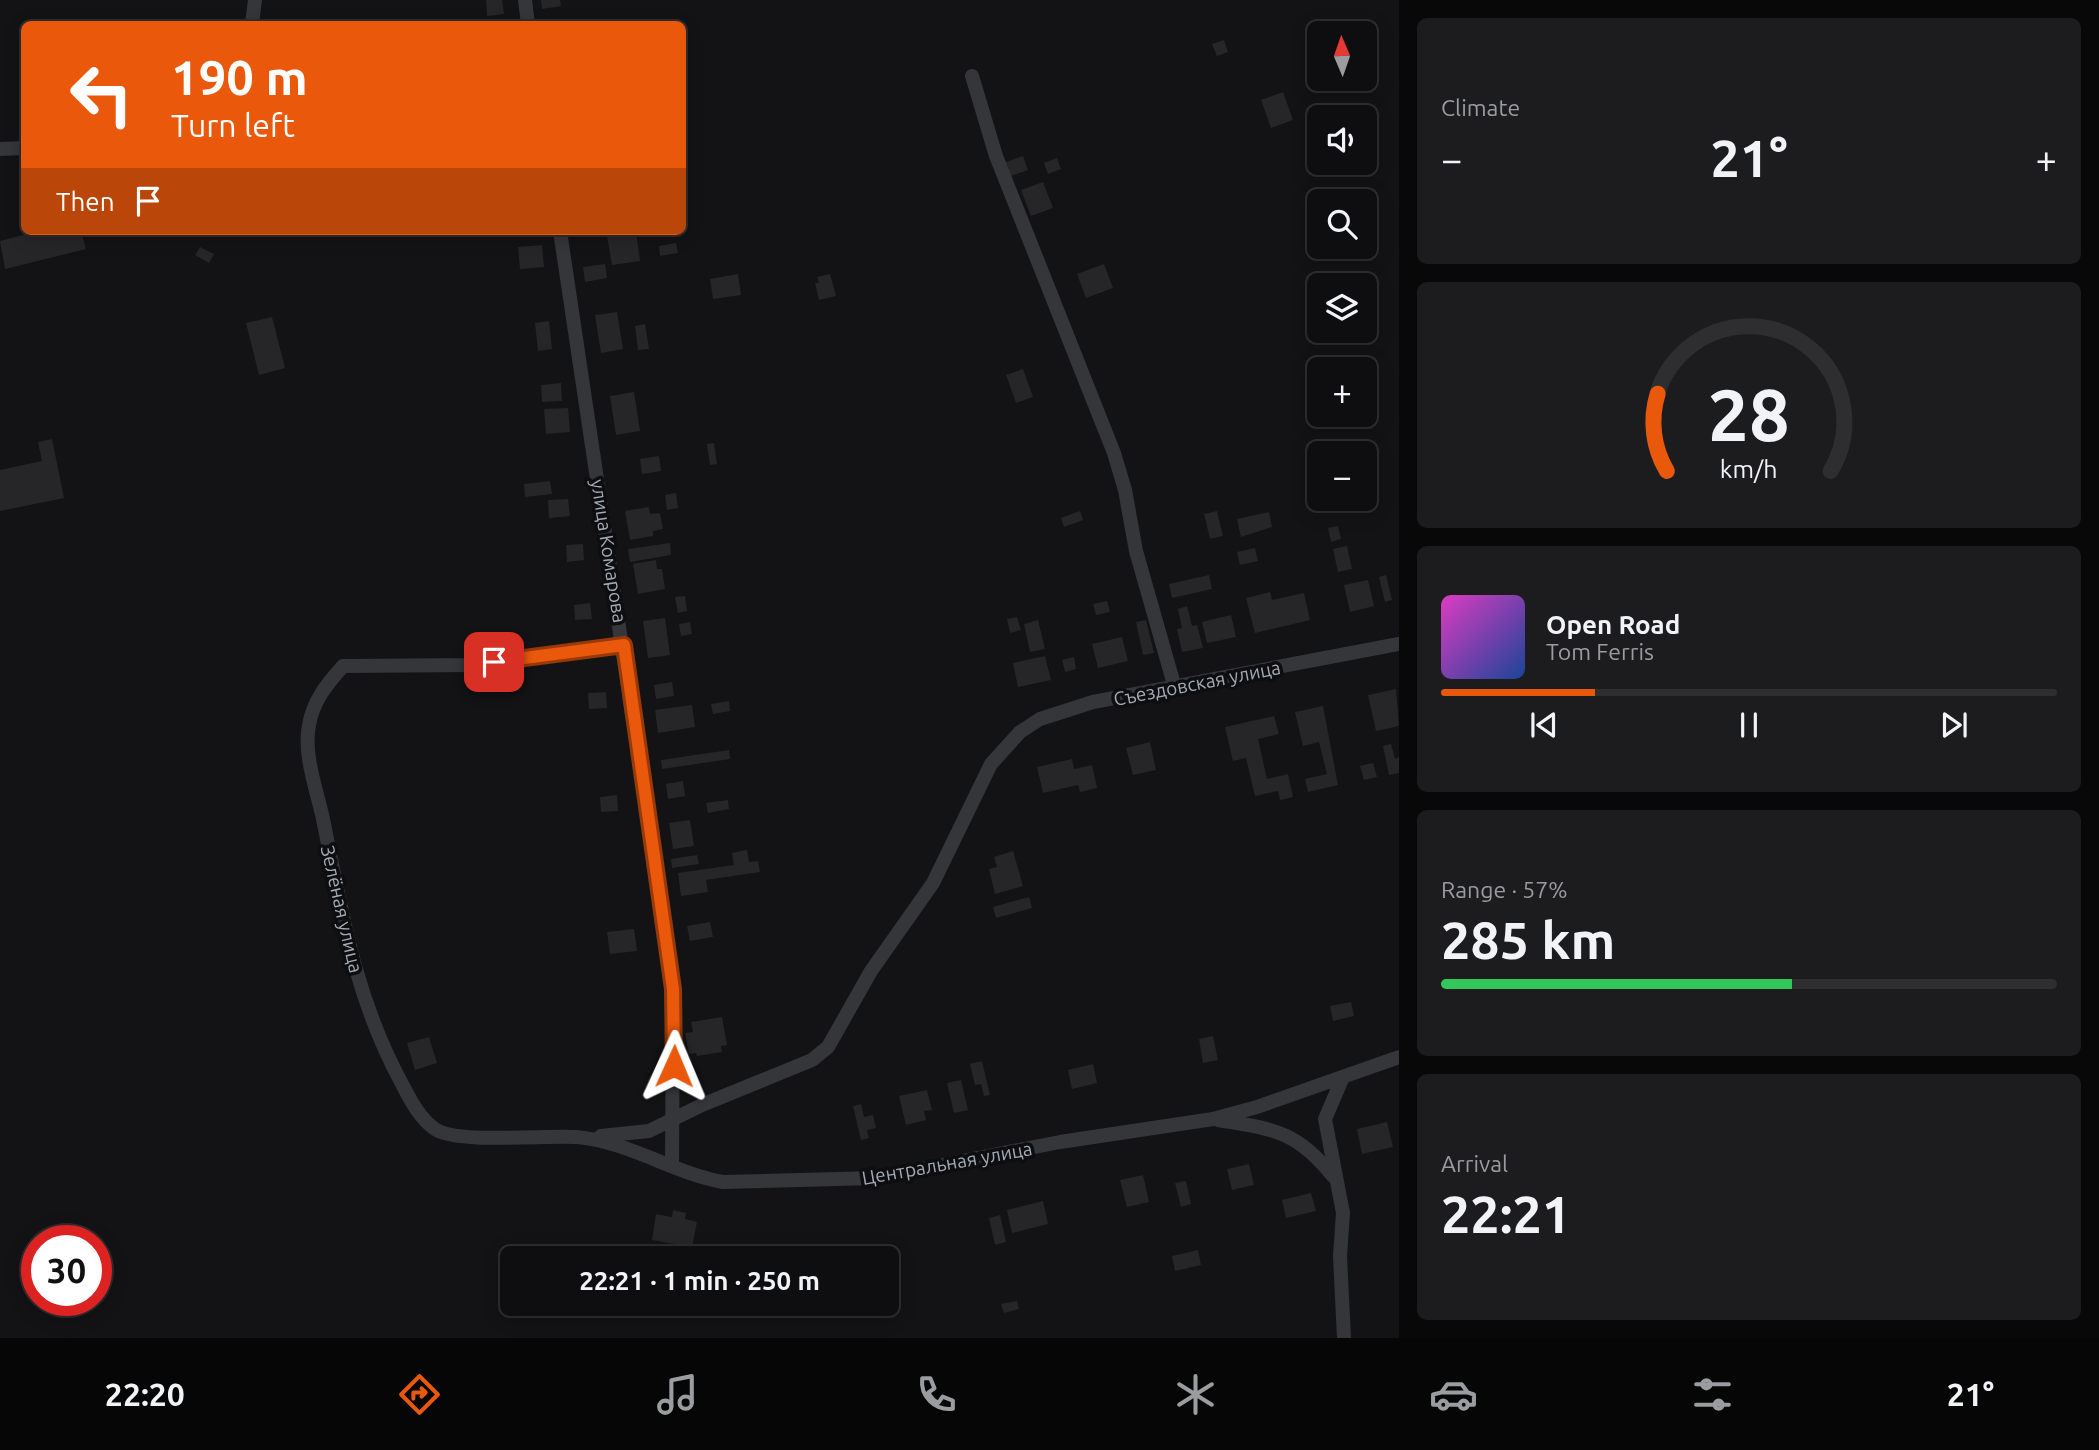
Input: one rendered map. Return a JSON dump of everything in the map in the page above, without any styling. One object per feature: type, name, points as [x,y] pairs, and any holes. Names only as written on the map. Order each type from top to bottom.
[{"type":"street","points":[[252,21],[255,0]]},
{"type":"street","points":[[525,0],[528,21]]},
{"type":"street","points":[[972,76],[996,156],[1114,453],[1125,490],[1136,551],[1175,688]]},
{"type":"street","points":[[0,149],[21,148]]},
{"type":"street","name":"улица Комарова","points":[[561,235],[624,645],[673,989],[672,1165]]},
{"type":"street","name":"Съездовская улица","points":[[578,1137],[649,1131],[672,1118],[812,1060],[828,1047],[871,971],[933,883],[991,764],[1005,747],[1040,719],[1067,708],[1399,643]]},
{"type":"street","name":"Зелёная улица","points":[[447,1136],[422,1117],[389,1060],[369,1015],[342,914],[310,756],[308,728],[316,702],[343,666],[472,665],[624,645]]},
{"type":"street","name":"Центральная улица","points":[[447,1136],[578,1137],[672,1165],[704,1179],[723,1182],[876,1178],[1060,1142],[1213,1119],[1258,1107],[1399,1057]]},
{"type":"street","points":[[1343,1077],[1325,1119],[1343,1213],[1340,1256],[1344,1338]]},
{"type":"street","points":[[1213,1119],[1291,1137],[1313,1151],[1339,1182]]},
{"type":"building","points":[[486,0],[502,0],[504,14],[487,16]]},
{"type":"building","points":[[541,0],[560,0],[561,6],[542,9]]},
{"type":"building","points":[[1224,40],[1228,52],[1217,56],[1212,44]]},
{"type":"building","points":[[1283,92],[1293,120],[1271,128],[1261,100]]},
{"type":"building","points":[[1023,156],[1028,170],[1011,176],[1006,162]]},
{"type":"building","points":[[1057,158],[1061,169],[1048,174],[1044,163]]},
{"type":"building","points":[[1043,182],[1053,208],[1031,216],[1021,190]]},
{"type":"building","points":[[23,235],[82,235],[86,249],[5,269],[0,241]]},
{"type":"building","points":[[637,235],[640,261],[612,265],[607,236]]},
{"type":"building","points":[[676,243],[678,253],[660,256],[659,246]]},
{"type":"building","points":[[542,245],[544,267],[520,269],[518,247]]},
{"type":"building","points":[[200,247],[214,254],[209,263],[195,255]]},
{"type":"building","points":[[605,264],[607,278],[585,282],[583,267]]},
{"type":"building","points":[[1104,264],[1113,288],[1086,298],[1077,274]]},
{"type":"building","points":[[738,274],[741,295],[713,299],[710,279]]},
{"type":"building","points":[[830,274],[836,296],[819,300],[815,283],[819,283],[817,277]]},
{"type":"building","points":[[617,312],[623,349],[601,353],[595,315]]},
{"type":"building","points":[[272,317],[285,368],[259,375],[246,323]]},
{"type":"building","points":[[549,321],[552,349],[538,351],[535,323]]},
{"type":"building","points":[[645,324],[649,349],[638,350],[635,326]]},
{"type":"building","points":[[1023,369],[1033,397],[1016,403],[1006,375]]},
{"type":"building","points":[[561,383],[562,401],[542,402],[541,385]]},
{"type":"building","points":[[634,392],[640,431],[616,435],[610,396]]},
{"type":"building","points":[[568,408],[570,432],[546,434],[544,409]]},
{"type":"building","points":[[52,439],[64,498],[0,511],[0,470],[42,461],[38,442]]},
{"type":"building","points":[[714,443],[717,464],[710,465],[707,444]]},
{"type":"building","points":[[659,456],[661,471],[642,474],[640,459]]},
{"type":"building","points":[[550,481],[552,494],[525,497],[524,484]]},
{"type":"building","points":[[676,493],[678,508],[667,510],[665,495]]},
{"type":"building","points":[[568,499],[570,516],[549,518],[548,500]]},
{"type":"building","points":[[649,507],[650,514],[660,513],[663,529],[653,531],[653,536],[630,540],[625,511]]},
{"type":"building","points":[[1080,511],[1083,520],[1064,527],[1061,518]]},
{"type":"building","points":[[1217,511],[1223,536],[1210,539],[1204,514]]},
{"type":"building","points":[[1269,512],[1272,527],[1241,537],[1237,519]]},
{"type":"building","points":[[1338,526],[1341,539],[1331,542],[1328,528]]},
{"type":"building","points":[[670,543],[671,555],[630,562],[628,549]]},
{"type":"building","points":[[583,544],[584,560],[567,562],[566,545]]},
{"type":"building","points":[[1347,546],[1352,569],[1338,572],[1333,549]]},
{"type":"building","points":[[1255,548],[1258,561],[1240,565],[1237,552]]},
{"type":"building","points":[[656,560],[657,569],[662,569],[665,589],[638,594],[633,564]]},
{"type":"building","points":[[1209,575],[1212,589],[1172,598],[1169,584]]},
{"type":"building","points":[[1386,575],[1392,600],[1385,602],[1379,577]]},
{"type":"building","points":[[1368,580],[1374,606],[1350,612],[1344,585]]},
{"type":"building","points":[[1270,592],[1272,600],[1304,593],[1310,620],[1255,633],[1246,598]]},
{"type":"building","points":[[685,596],[687,611],[678,613],[675,597]]},
{"type":"building","points":[[1107,601],[1110,612],[1096,615],[1093,604]]},
{"type":"building","points":[[590,603],[592,619],[575,620],[574,605]]},
{"type":"building","points":[[1187,606],[1192,626],[1197,625],[1203,648],[1182,652],[1177,629],[1182,628],[1178,609]]},
{"type":"building","points":[[1231,615],[1236,637],[1207,643],[1202,622]]},
{"type":"building","points":[[1017,617],[1021,630],[1010,633],[1007,619]]},
{"type":"building","points":[[665,618],[670,655],[648,658],[643,621]]},
{"type":"building","points":[[1038,620],[1045,649],[1030,652],[1024,624]]},
{"type":"building","points":[[1146,620],[1154,653],[1143,655],[1136,622]]},
{"type":"building","points":[[690,622],[692,634],[681,636],[679,624]]},
{"type":"building","points":[[1122,637],[1128,661],[1098,668],[1092,644]]},
{"type":"building","points":[[1045,656],[1051,680],[1018,687],[1013,663]]},
{"type":"building","points":[[1074,657],[1076,669],[1065,672],[1062,660]]},
{"type":"building","points":[[672,682],[674,696],[656,699],[654,685]]},
{"type":"building","points":[[1396,689],[1399,726],[1376,731],[1368,695]]},
{"type":"building","points":[[606,692],[607,708],[589,709],[588,693]]},
{"type":"building","points":[[729,701],[730,711],[713,714],[711,704]]},
{"type":"building","points":[[692,705],[695,727],[658,733],[655,710]]},
{"type":"building","points":[[1323,706],[1338,785],[1308,792],[1305,779],[1327,774],[1319,742],[1303,746],[1295,712]]},
{"type":"building","points":[[1274,716],[1279,734],[1258,739],[1267,779],[1288,774],[1293,797],[1280,800],[1278,791],[1255,796],[1246,758],[1233,761],[1225,727]]},
{"type":"building","points":[[1150,742],[1156,770],[1133,775],[1126,748]]},
{"type":"building","points":[[1391,744],[1395,759],[1399,757],[1399,773],[1389,775],[1383,746]]},
{"type":"building","points":[[729,750],[730,759],[662,769],[661,760]]},
{"type":"building","points":[[1072,759],[1074,769],[1092,765],[1097,788],[1080,792],[1078,785],[1043,793],[1037,767]]},
{"type":"building","points":[[1373,763],[1377,777],[1364,780],[1360,766]]},
{"type":"building","points":[[683,781],[685,796],[668,799],[666,784]]},
{"type":"building","points":[[617,795],[618,811],[601,812],[600,797]]},
{"type":"building","points":[[728,800],[729,809],[708,813],[706,803]]},
{"type":"building","points":[[690,820],[694,846],[673,849],[669,823]]},
{"type":"building","points":[[747,850],[749,862],[758,861],[760,872],[706,880],[708,892],[681,896],[678,873],[734,865],[732,853]]},
{"type":"building","points":[[1013,851],[1023,886],[995,894],[989,869],[997,867],[994,857]]},
{"type":"building","points":[[697,855],[699,864],[672,868],[671,859]]},
{"type":"building","points":[[1029,897],[1032,908],[996,918],[993,907]]},
{"type":"building","points":[[710,922],[713,937],[690,941],[687,926]]},
{"type":"building","points":[[634,929],[637,951],[610,954],[607,932]]},
{"type":"building","points":[[1351,1002],[1354,1016],[1333,1021],[1330,1006]]},
{"type":"building","points":[[722,1017],[727,1045],[721,1046],[722,1052],[697,1056],[696,1053],[689,1054],[685,1033],[693,1032],[691,1022]]},
{"type":"building","points":[[1213,1036],[1218,1060],[1203,1063],[1199,1039]]},
{"type":"building","points":[[429,1037],[437,1063],[415,1070],[407,1043]]},
{"type":"building","points":[[982,1061],[990,1095],[984,1096],[981,1084],[975,1085],[970,1064]]},
{"type":"building","points":[[1093,1064],[1097,1083],[1072,1089],[1068,1070]]},
{"type":"building","points":[[961,1080],[968,1110],[954,1113],[947,1083]]},
{"type":"building","points":[[927,1090],[932,1110],[924,1111],[926,1120],[906,1125],[899,1096]]},
{"type":"building","points":[[861,1104],[864,1117],[873,1115],[876,1128],[867,1130],[869,1138],[861,1140],[853,1106]]},
{"type":"building","points":[[1387,1122],[1393,1147],[1362,1154],[1357,1129]]},
{"type":"building","points":[[1249,1164],[1254,1185],[1232,1190],[1227,1169]]},
{"type":"building","points":[[1143,1175],[1149,1202],[1127,1207],[1120,1180]]},
{"type":"building","points":[[1186,1181],[1191,1204],[1181,1207],[1175,1183]]},
{"type":"building","points":[[1311,1193],[1316,1211],[1286,1218],[1282,1200]]},
{"type":"building","points":[[1043,1201],[1048,1224],[1012,1233],[1007,1210]]},
{"type":"building","points":[[673,1210],[686,1213],[685,1219],[697,1222],[692,1246],[652,1240],[656,1214],[672,1217]]},
{"type":"building","points":[[1000,1215],[1006,1242],[995,1245],[989,1218]]},
{"type":"building","points":[[1198,1250],[1201,1265],[1175,1271],[1172,1256]]},
{"type":"building","points":[[1017,1301],[1019,1309],[1004,1313],[1001,1304]]},
{"type":"route","points":[[494,662],[624,645],[673,989],[674,1066]]}]
